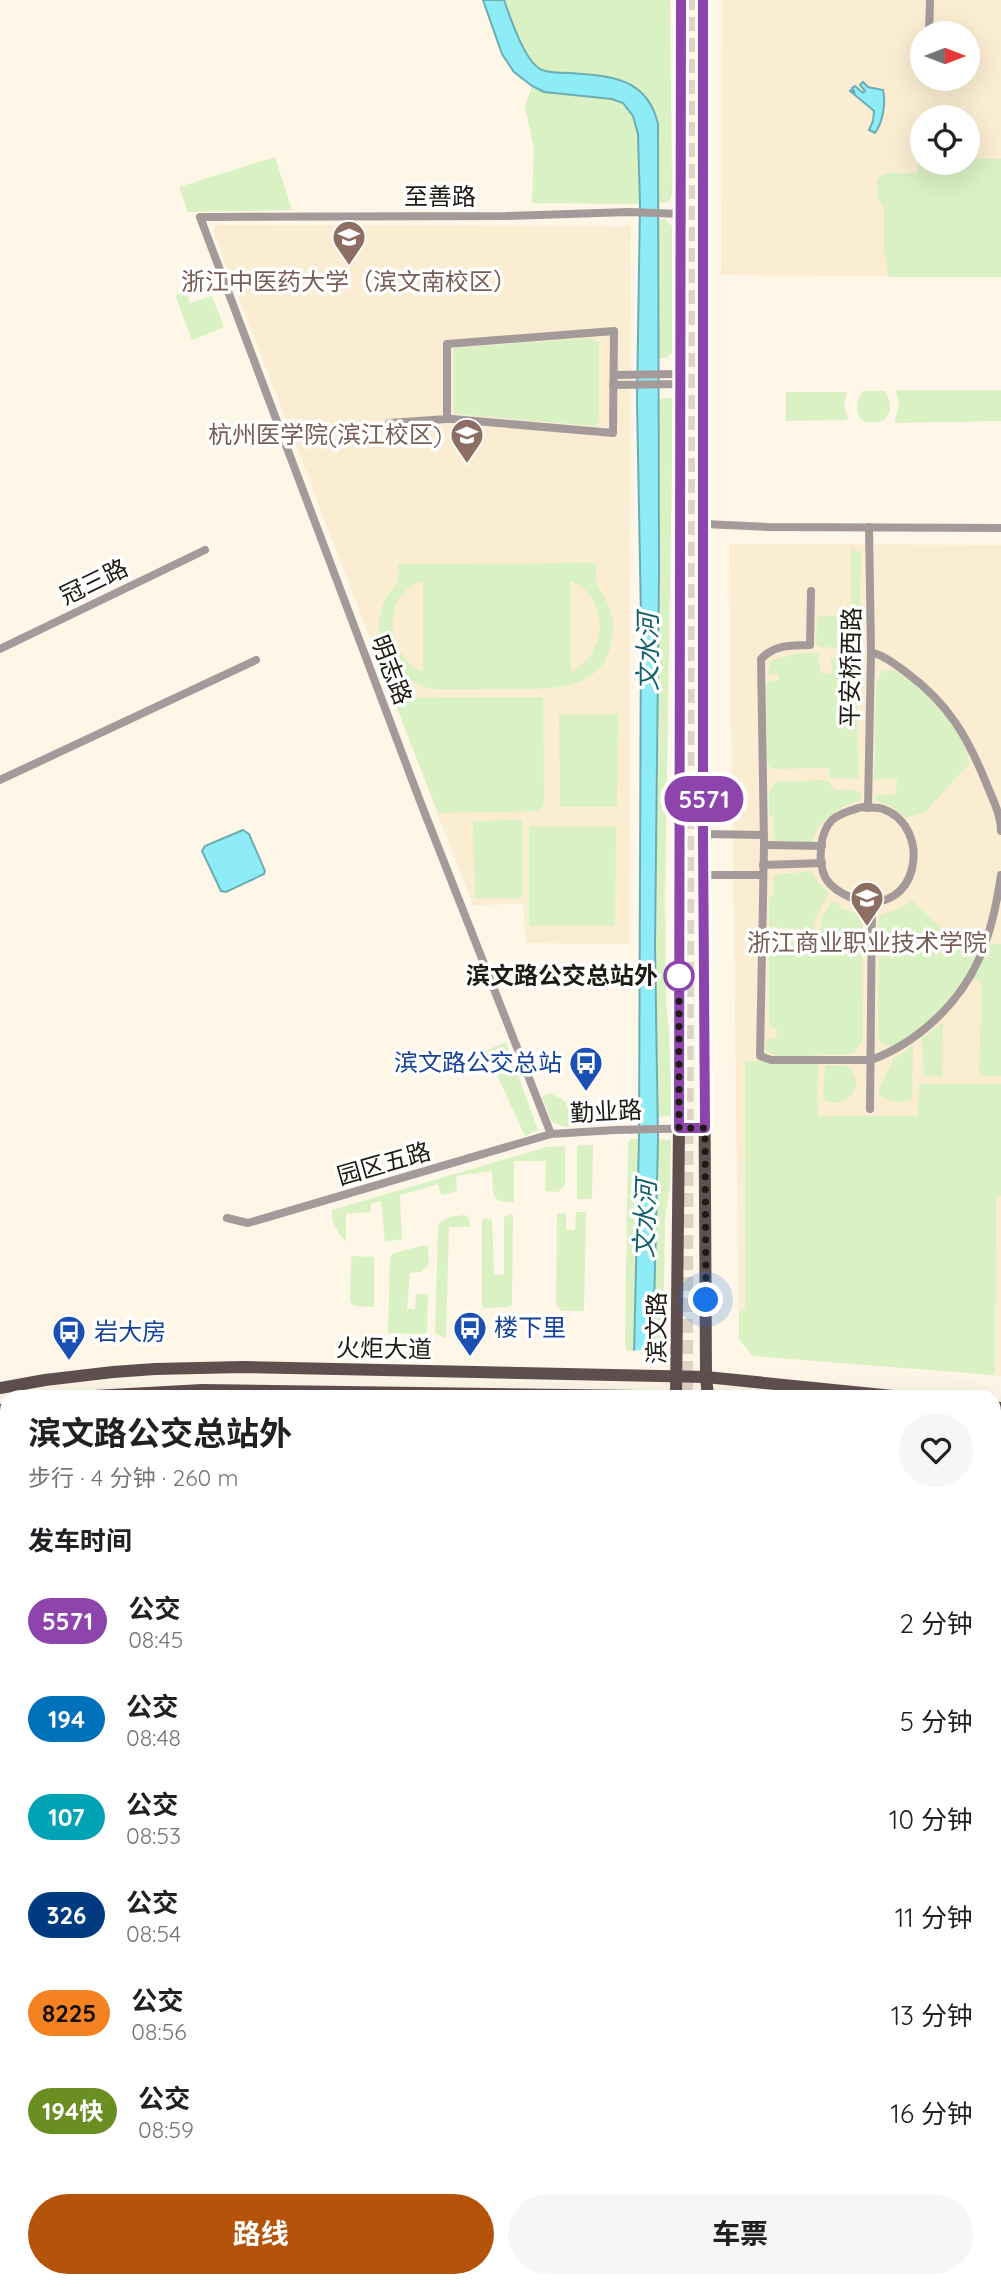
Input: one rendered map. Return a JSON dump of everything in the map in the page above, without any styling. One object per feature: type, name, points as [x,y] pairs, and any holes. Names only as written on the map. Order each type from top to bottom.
[{"type":"main road","name":"滨文路","points":[[676,1390],[673,1128],[674,214],[681,0]]},
{"type":"main road","points":[[703,0],[703,834],[707,1390]]},
{"type":"main road","points":[[282,1390],[288,1381],[283,1368]]},
{"type":"main road","name":"火炬大道","points":[[0,1388],[71,1376],[145,1370],[283,1368],[706,1377],[834,1390]]},
{"type":"street","points":[[929,21],[930,0]]},
{"type":"street","name":"至善路","points":[[200,217],[506,216],[629,212],[674,214]]},
{"type":"street","name":"明志路","points":[[200,217],[420,801],[551,1134]]},
{"type":"street","points":[[389,423],[447,419],[613,433],[613,385],[617,374],[614,331],[447,344],[447,419]]},
{"type":"street","points":[[617,374],[674,379]]},
{"type":"street","points":[[613,385],[674,379]]},
{"type":"street","points":[[704,524],[767,527],[1001,528]]},
{"type":"street","name":"平安桥西路","points":[[868,808],[871,652],[869,527]]},
{"type":"street","name":"冠三路","points":[[0,649],[205,550]]},
{"type":"street","points":[[811,591],[810,645],[783,646],[770,650],[761,659],[764,845],[760,1056],[771,1060],[871,1060],[886,1055],[924,1029],[943,1013],[980,958],[996,904],[1001,875]]},
{"type":"street","points":[[871,652],[881,655],[927,688],[951,714],[975,755],[995,803],[1001,831]]},
{"type":"street","points":[[0,780],[256,660]]},
{"type":"street","points":[[882,809],[904,822],[913,848],[912,869],[898,895],[872,902],[856,899],[834,888],[825,877],[822,846],[831,821],[852,810],[882,809]]},
{"type":"street","points":[[703,834],[764,835]]},
{"type":"street","points":[[764,845],[822,846]]},
{"type":"street","points":[[763,865],[822,863]]},
{"type":"street","points":[[704,875],[763,875]]},
{"type":"street","points":[[870,1109],[872,902]]},
{"type":"street","name":"勤业路","points":[[551,1134],[705,1128]]},
{"type":"street","name":"园区五路","points":[[227,1218],[248,1223],[551,1134]]},
{"type":"shaded area","points":[[722,0],[1001,0],[1001,277],[721,275]]},
{"type":"shaded area","name":"杭州医学院(滨江校区)","points":[[216,225],[631,226],[629,944],[526,943],[523,904],[473,905],[213,231]]},
{"type":"shaded area","name":"浙江商业职业技术学院","points":[[729,544],[1001,545],[1001,1376],[753,1356],[739,1339]]},
{"type":"green space","points":[[504,0],[670,0],[672,194],[669,202],[657,204],[658,124],[613,78],[555,73],[540,69],[523,48]]},
{"type":"green space","points":[[532,86],[558,93],[610,98],[623,103],[635,122],[638,136],[641,166],[640,204],[532,203],[534,148],[525,106]]},
{"type":"green space","points":[[275,157],[292,210],[188,212],[179,187]]},
{"type":"green space","points":[[980,159],[1001,159],[1001,277],[888,277],[884,251],[884,208],[877,198],[877,180],[885,173],[980,175]]},
{"type":"green space","points":[[665,219],[672,226],[672,353],[667,358],[657,358],[657,220]]},
{"type":"green space","points":[[186,291],[190,303],[212,296],[224,327],[192,340],[175,295]]},
{"type":"green space","points":[[590,338],[599,342],[599,421],[595,426],[454,414],[454,348]]},
{"type":"green space","points":[[896,390],[1001,390],[1001,421],[894,423],[899,406]]},
{"type":"green space","points":[[863,391],[885,391],[890,407],[883,421],[866,422],[859,416],[857,403]]},
{"type":"green space","points":[[786,392],[847,392],[844,406],[848,420],[786,421]]},
{"type":"green space","points":[[673,398],[665,897],[666,1003],[672,1116],[658,1117],[655,945],[658,399]]},
{"type":"green space","points":[[851,548],[861,553],[859,635],[846,648],[820,647],[816,643],[817,619],[820,616],[851,614]]},
{"type":"green space","points":[[596,563],[597,584],[612,616],[610,650],[601,666],[589,677],[557,687],[432,689],[418,684],[406,677],[388,658],[379,632],[383,604],[398,580],[398,564]],"holes":[[[423,581],[423,672],[410,664],[401,653],[395,640],[393,625],[394,611],[400,598],[409,588]],[[570,581],[583,588],[593,599],[600,625],[592,652],[583,664],[571,672]]]},
{"type":"green space","points":[[800,653],[819,653],[820,673],[832,674],[831,658],[844,658],[857,674],[858,779],[830,778],[828,768],[772,769],[767,763],[766,685],[770,681],[779,680],[779,674],[767,674],[772,660]]},
{"type":"green space","points":[[891,670],[916,684],[940,708],[959,736],[970,763],[925,812],[905,818],[893,807],[875,800],[876,795],[896,794],[897,778],[874,780],[876,686],[882,671]]},
{"type":"green space","points":[[543,697],[544,803],[540,811],[438,813],[393,698]]},
{"type":"green space","points":[[559,714],[618,714],[617,807],[560,807]]},
{"type":"green space","points":[[827,780],[835,790],[861,793],[861,801],[845,806],[825,820],[812,842],[778,841],[774,838],[773,817],[769,815],[769,793],[775,782]]},
{"type":"green space","points":[[522,820],[522,898],[475,898],[473,821]]},
{"type":"green space","points":[[529,826],[616,826],[615,926],[529,926]]},
{"type":"green space","points":[[811,871],[818,883],[829,893],[815,919],[813,930],[769,927],[769,897],[773,896],[774,875]]},
{"type":"green space","points":[[912,900],[931,919],[977,954],[967,975],[942,1010],[897,1044],[890,1046],[882,1044],[878,1038],[879,915],[901,908]]},
{"type":"green space","points":[[831,902],[837,903],[842,909],[862,915],[863,1041],[853,1054],[777,1057],[765,1049],[766,1040],[776,1038],[777,1029],[770,1027],[769,1021],[769,945],[775,942],[819,943],[822,917]]},
{"type":"green space","points":[[989,944],[1001,944],[1001,1076],[979,1076],[982,981],[973,981]]},
{"type":"green space","points":[[941,1023],[942,1077],[924,1076],[922,1039]]},
{"type":"green space","points":[[506,1042],[538,1130],[525,1136],[486,1051]]},
{"type":"green space","points":[[913,1045],[912,1099],[896,1102],[880,1096],[878,1090],[894,1059]]},
{"type":"green space","points":[[745,1061],[818,1061],[818,1116],[918,1116],[919,1084],[1001,1084],[1001,1196],[996,1196],[995,1375],[753,1356],[739,1339],[739,1311],[745,1310]]},
{"type":"green space","points":[[825,1065],[848,1066],[855,1077],[856,1086],[852,1095],[842,1103],[827,1102],[823,1097]]},
{"type":"green space","points":[[550,1093],[596,1119],[594,1124],[565,1127],[552,1122],[542,1097]]},
{"type":"green space","points":[[631,1139],[639,1139],[633,1351],[627,1351],[628,1142]]},
{"type":"green space","points":[[658,1139],[671,1140],[670,1187],[665,1218],[663,1344],[653,1351]]},
{"type":"green space","points":[[593,1145],[592,1199],[577,1199],[577,1147]]},
{"type":"green space","points":[[565,1146],[565,1185],[558,1192],[545,1191],[546,1161],[514,1161],[514,1202],[496,1199],[492,1171],[456,1176],[457,1191],[444,1195],[440,1193],[438,1184],[400,1195],[402,1239],[385,1242],[381,1201],[371,1204],[371,1212],[346,1214],[346,1242],[334,1223],[332,1210],[547,1147]]},
{"type":"green space","points":[[576,1212],[586,1212],[584,1311],[562,1311],[556,1304],[557,1213],[566,1214],[566,1230],[575,1230]]},
{"type":"green space","points":[[513,1214],[512,1305],[485,1308],[482,1305],[483,1218],[492,1220],[494,1274],[504,1275],[504,1217]]},
{"type":"green space","points":[[465,1215],[469,1218],[470,1227],[449,1227],[444,1338],[435,1333],[438,1228],[439,1223],[450,1217]]},
{"type":"green space","points":[[428,1246],[429,1264],[421,1272],[410,1273],[407,1309],[415,1309],[416,1294],[428,1296],[427,1331],[425,1334],[388,1333],[390,1257],[394,1253]]},
{"type":"green space","points":[[374,1257],[374,1307],[355,1306],[350,1302],[351,1258]]},
{"type":"water","name":"文水河","points":[[483,0],[504,0],[519,39],[536,66],[548,72],[599,76],[625,82],[645,97],[653,108],[658,124],[659,574],[655,945],[658,1139],[653,1351],[636,1390],[633,1390],[639,1139],[641,617],[637,401],[640,204],[638,134],[633,116],[623,103],[612,99],[544,92],[514,72],[502,54]]},
{"type":"water","points":[[863,82],[868,87],[883,90],[883,112],[875,133],[869,130],[874,111],[850,91],[855,93],[852,88],[855,86],[863,93],[865,91],[860,85]]},
{"type":"water","points":[[243,830],[249,834],[264,874],[226,892],[221,891],[202,851],[205,846]]},
{"type":"pier","points":[[656,1349],[656,1390],[630,1390],[630,1351]]},
{"type":"tunnel","points":[[686,1390],[689,0]]},
{"type":"bus line","name":"5571","points":[[681,0],[679,1128],[705,1128],[703,0]]},
{"type":"place","name":"浙江中医药大学（滨文南校区）","points":[[349,267]]},
{"type":"place","name":"杭州医学院(滨江校区)","points":[[467,465]]},
{"type":"place","name":"浙江商业职业技术学院","points":[[867,928]]},
{"type":"place","name":"滨文路公交总站外","points":[[679,976]]},
{"type":"place","name":"滨文路公交总站","points":[[586,1093]]},
{"type":"place","name":"楼下里","points":[[470,1358]]},
{"type":"place","name":"岩大房","points":[[69,1362]]},
{"type":"route","points":[[679,976],[679,1128],[705,1128],[706,1300]]}]
